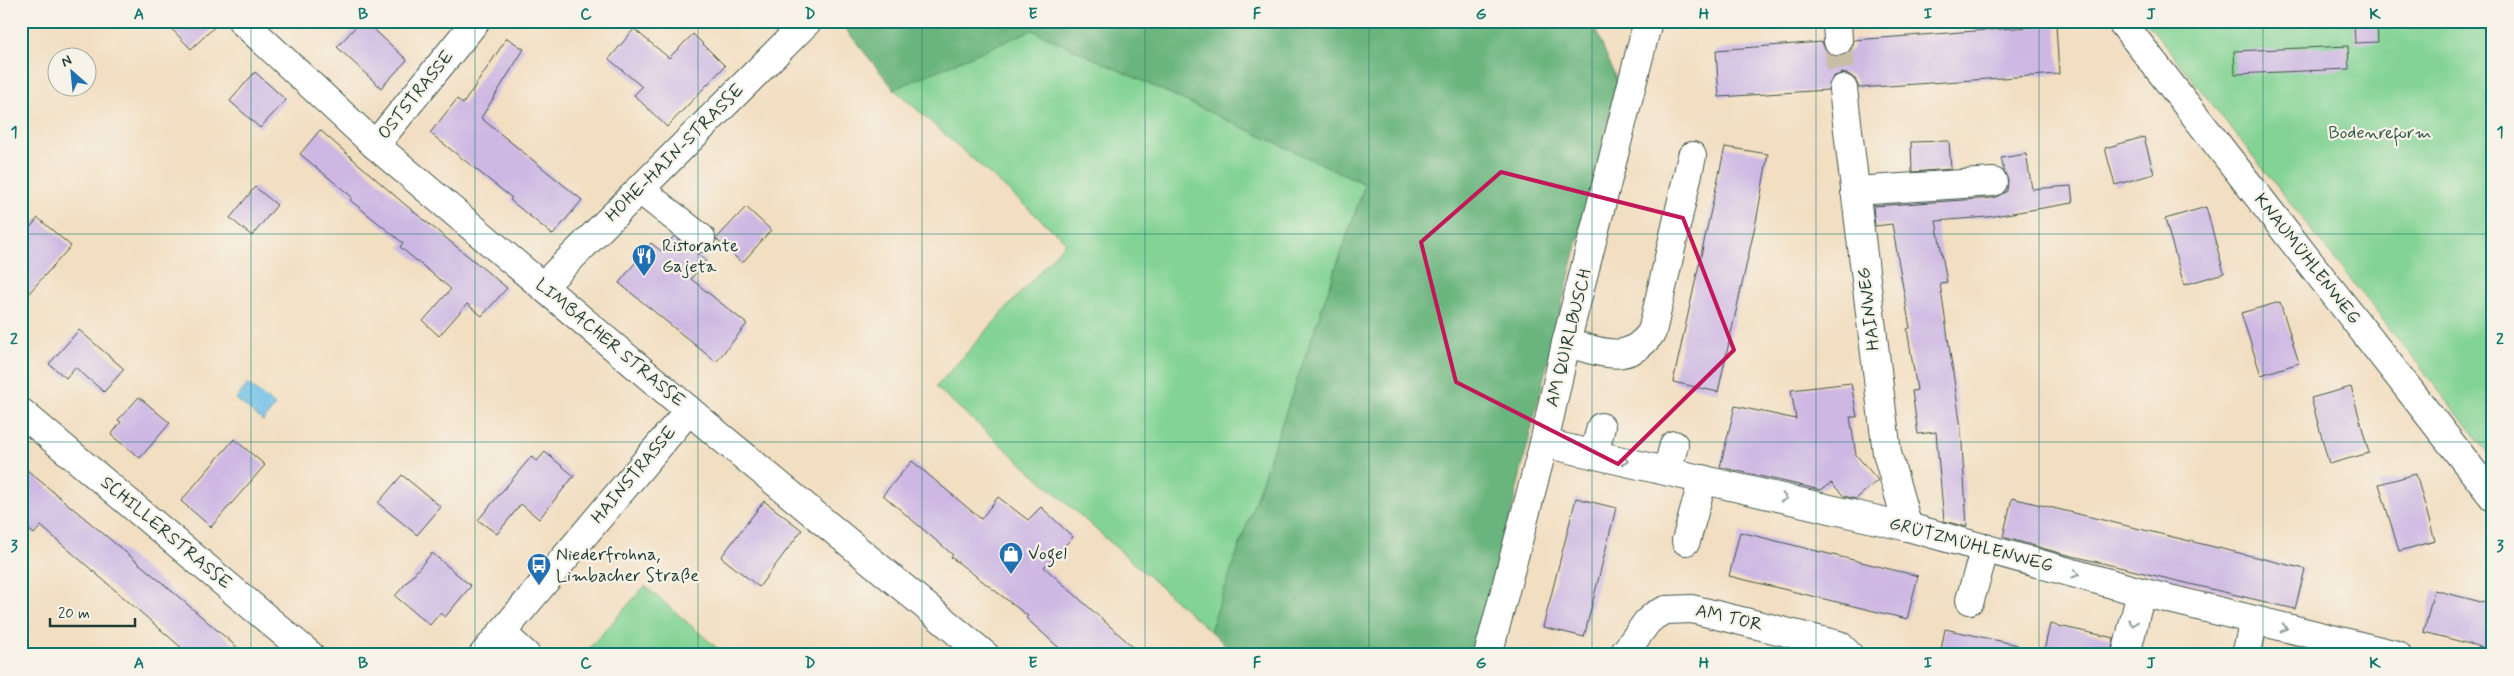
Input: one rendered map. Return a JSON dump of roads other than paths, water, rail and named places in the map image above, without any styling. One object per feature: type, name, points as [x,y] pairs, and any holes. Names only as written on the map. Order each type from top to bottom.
[{"type":"street","name":"LIMBACHER STRASSE","points":[[242,21],[375,145],[689,410],[985,655]]},
{"type":"street","name":"OSTSTRASSE","points":[[375,145],[476,21]]},
{"type":"street","name":"HOHE-HAIN-STRASSE","points":[[542,286],[808,21]]},
{"type":"street","name":"AM QUIRLBUSCH","points":[[1488,655],[1544,443],[1566,343],[1648,21]]},
{"type":"street","name":"KNAUMÜHLENWEG","points":[[2121,21],[2493,497]]},
{"type":"street","name":"HAINWEG","points":[[1843,89],[1886,453],[1908,527]]},
{"type":"street","points":[[1566,343],[1618,355],[1637,349],[1652,332],[1692,156]]},
{"type":"street","points":[[1855,191],[1993,182]]},
{"type":"street","points":[[639,189],[701,238]]},
{"type":"street","name":"HAINSTRASSE","points":[[483,655],[689,410]]},
{"type":"street","name":"SCHILLERSTRASSE","points":[[21,412],[310,655]]},
{"type":"street","points":[[1594,454],[1601,427]]},
{"type":"street","name":"GRÜTZMÜHLENWEG","points":[[1544,443],[1594,454],[1670,458],[1702,479],[1908,527],[2141,592],[2397,655]]},
{"type":"street","points":[[1686,541],[1702,479]]},
{"type":"street","points":[[1970,600],[1985,548]]},
{"type":"street","points":[[2126,655],[2141,592]]},
{"type":"street","name":"AM TOR","points":[[1622,655],[1647,622],[1655,615],[1666,610],[1692,609],[1839,645],[1849,655]]},
{"type":"street","points":[[2246,655],[2254,621]]},
{"type":"street","points":[[502,633],[526,655]]},
{"type":"water","points":[[248,384],[275,406],[263,421],[236,399]]},
{"type":"tunnel","points":[[1838,41],[1843,89]]},
{"type":"place","name":"Ristorante Gajeta","points":[[644,277]]},
{"type":"place","name":"Vogel","points":[[1011,575]]},
{"type":"place","name":"Niederfrohna, Limbacher Straße","points":[[539,586]]},
{"type":"park label","name":"Bodenreform","points":[[2380,133]]}]
